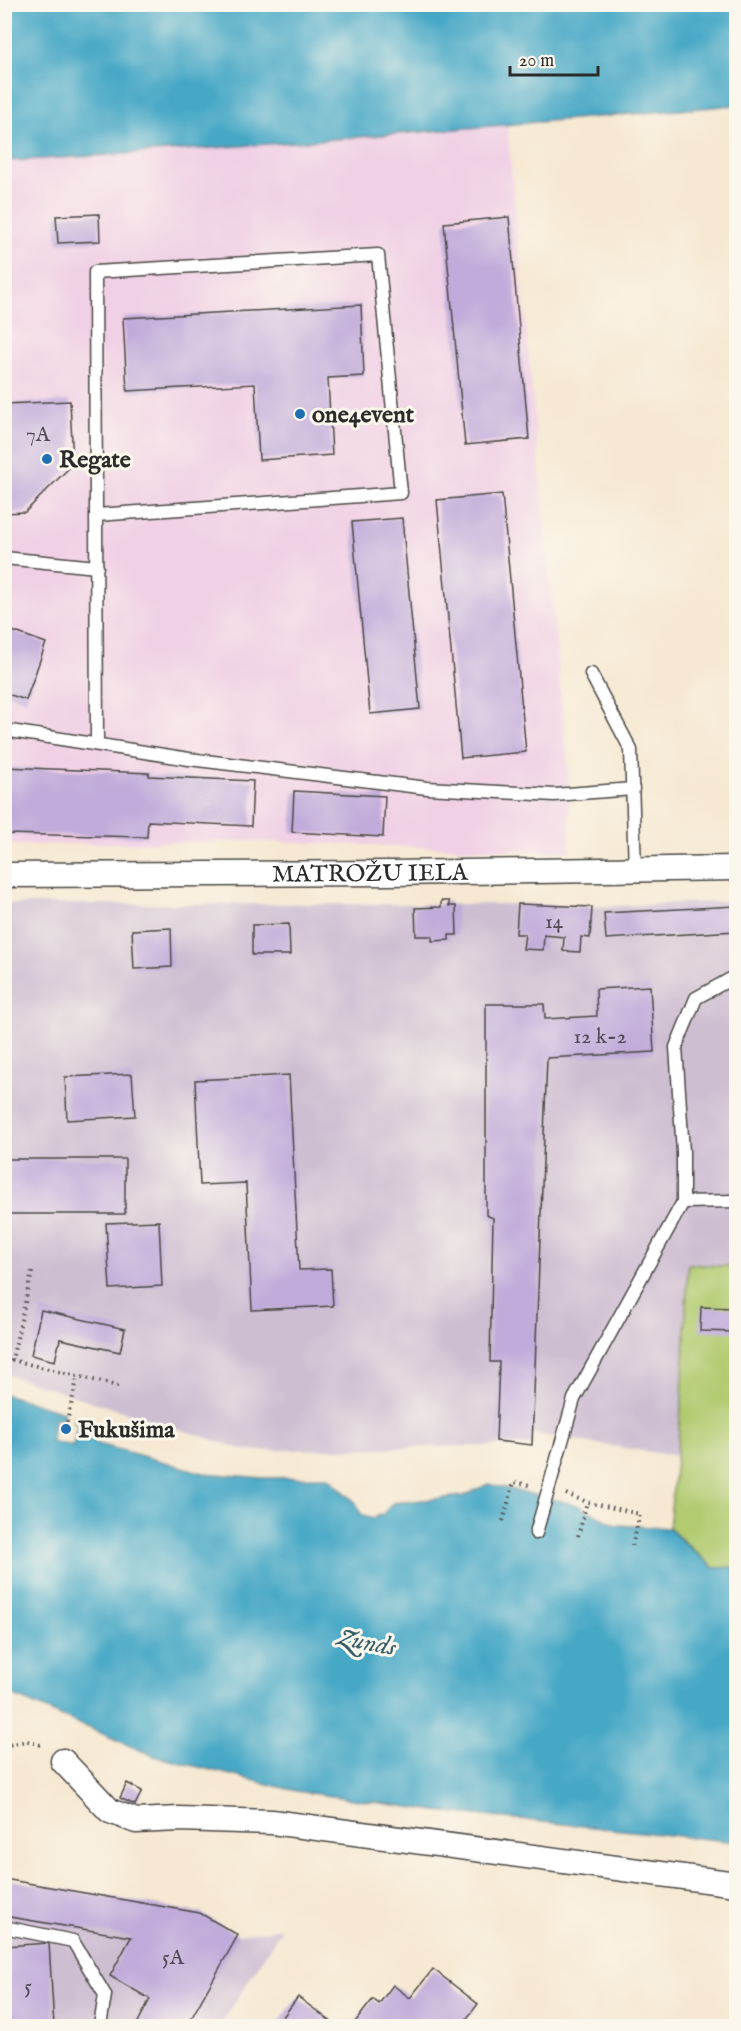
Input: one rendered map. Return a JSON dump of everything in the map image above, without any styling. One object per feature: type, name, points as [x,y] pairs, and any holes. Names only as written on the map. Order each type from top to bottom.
[{"type":"street","name":"MATROŽU IELA","points":[[4,875],[736,868]]},
{"type":"street","points":[[63,1761],[110,1811],[136,1821],[179,1818],[272,1822],[736,1884]]},
{"type":"lane","points":[[97,515],[401,493],[378,255],[95,272],[97,744]]},
{"type":"lane","points":[[4,558],[97,567]]},
{"type":"lane","points":[[591,675],[631,750],[635,870]]},
{"type":"lane","points":[[4,730],[189,759],[427,788],[554,795],[633,789]]},
{"type":"lane","points":[[536,1533],[574,1399],[683,1202],[683,1152],[676,1047],[696,998],[736,976]]},
{"type":"lane","points":[[683,1202],[736,1201]]},
{"type":"lane","points":[[4,1927],[73,1941],[105,1995],[100,2026]]},
{"type":"path","points":[[32,1272],[12,1360],[122,1387]]},
{"type":"path","points":[[67,1422],[78,1376]]},
{"type":"path","points":[[503,1521],[514,1482],[548,1487],[586,1502],[640,1514],[631,1550]]},
{"type":"path","points":[[578,1536],[586,1502]]},
{"type":"path","points":[[4,1746],[27,1741],[45,1746],[63,1761]]},
{"type":"shaded area","points":[[507,125],[568,770],[570,852],[249,841],[5,845],[5,161],[123,155]]},
{"type":"shaded area","points":[[736,901],[736,1267],[688,1264],[682,1400],[676,1456],[533,1434],[532,1445],[248,1451],[5,1374],[5,904],[518,904],[592,907]]},
{"type":"shaded area","points":[[4,1879],[200,1913],[238,1935],[282,1928],[220,2026],[5,2026]]},
{"type":"green space","points":[[688,1264],[736,1267],[736,1567],[714,1568],[669,1528],[682,1400]]},
{"type":"water","points":[[5,4],[736,5],[736,105],[462,129],[5,161]]},
{"type":"water","name":"Zunds","points":[[4,1394],[64,1412],[62,1419],[55,1418],[51,1441],[73,1446],[78,1423],[74,1422],[75,1416],[87,1420],[95,1443],[204,1473],[263,1478],[328,1477],[356,1503],[361,1514],[372,1519],[383,1514],[393,1503],[464,1496],[488,1484],[577,1505],[616,1525],[669,1528],[714,1568],[736,1567],[736,1842],[437,1811],[296,1791],[154,1756],[5,1692]]},
{"type":"building","points":[[99,214],[100,241],[58,243],[56,216]]},
{"type":"building","points":[[509,217],[529,439],[465,445],[444,223]]},
{"type":"building","points":[[361,305],[364,376],[328,378],[332,455],[259,460],[255,384],[127,391],[123,318]]},
{"type":"building","points":[[70,401],[73,464],[25,512],[4,513],[4,404]]},
{"type":"building","points":[[502,494],[526,752],[461,758],[437,500]]},
{"type":"building","points":[[402,518],[420,709],[370,714],[352,522]]},
{"type":"building","points":[[4,628],[46,643],[26,700],[4,693]]},
{"type":"building","points":[[4,767],[149,773],[149,776],[253,781],[251,826],[148,821],[147,837],[4,834]]},
{"type":"building","points":[[294,791],[385,796],[383,837],[292,832]]},
{"type":"building","points":[[441,901],[449,901],[449,906],[456,906],[457,935],[449,935],[449,940],[432,941],[432,936],[416,936],[415,908],[441,907]]},
{"type":"building","points":[[518,904],[592,907],[590,938],[581,937],[580,952],[563,951],[564,937],[544,935],[543,950],[523,949],[525,934],[516,934]]},
{"type":"building","points":[[736,906],[736,931],[606,939],[604,913]]},
{"type":"building","points":[[289,924],[290,955],[252,955],[252,925]]},
{"type":"building","points":[[171,928],[172,967],[134,969],[132,930]]},
{"type":"building","points":[[650,986],[654,1052],[547,1058],[532,1445],[496,1441],[499,1362],[490,1362],[493,1218],[486,1215],[486,1004],[544,1004],[545,1019],[597,1016],[596,989]]},
{"type":"building","points":[[132,1074],[135,1116],[67,1120],[65,1077]]},
{"type":"building","points":[[289,1075],[299,1270],[331,1269],[333,1306],[252,1310],[246,1183],[200,1185],[195,1080]]},
{"type":"building","points":[[4,1159],[125,1159],[125,1214],[4,1214]]},
{"type":"building","points":[[159,1221],[162,1286],[110,1289],[106,1223]]},
{"type":"building","points":[[4,1292],[10,1293],[8,1318],[4,1318]]},
{"type":"building","points":[[701,1307],[736,1308],[736,1332],[700,1331]]},
{"type":"building","points":[[41,1310],[125,1329],[120,1352],[60,1339],[55,1361],[31,1355]]},
{"type":"building","points":[[127,1783],[142,1791],[135,1805],[120,1798]]},
{"type":"building","points":[[4,1879],[200,1913],[238,1935],[187,2026],[136,2026],[150,1999],[110,1976],[131,1937],[4,1916]]},
{"type":"building","points":[[49,1943],[54,2026],[5,2026],[5,1946]]},
{"type":"building","points":[[433,1969],[478,2004],[461,2026],[352,2026],[373,1999],[379,2004],[393,1985],[410,1998]]},
{"type":"building","points":[[298,1997],[337,2026],[276,2026]]},
{"type":"place","name":"one4event","points":[[300,414]]},
{"type":"place","name":"Regate","points":[[47,459]]},
{"type":"place","name":"Fukušima","points":[[66,1429]]}]
